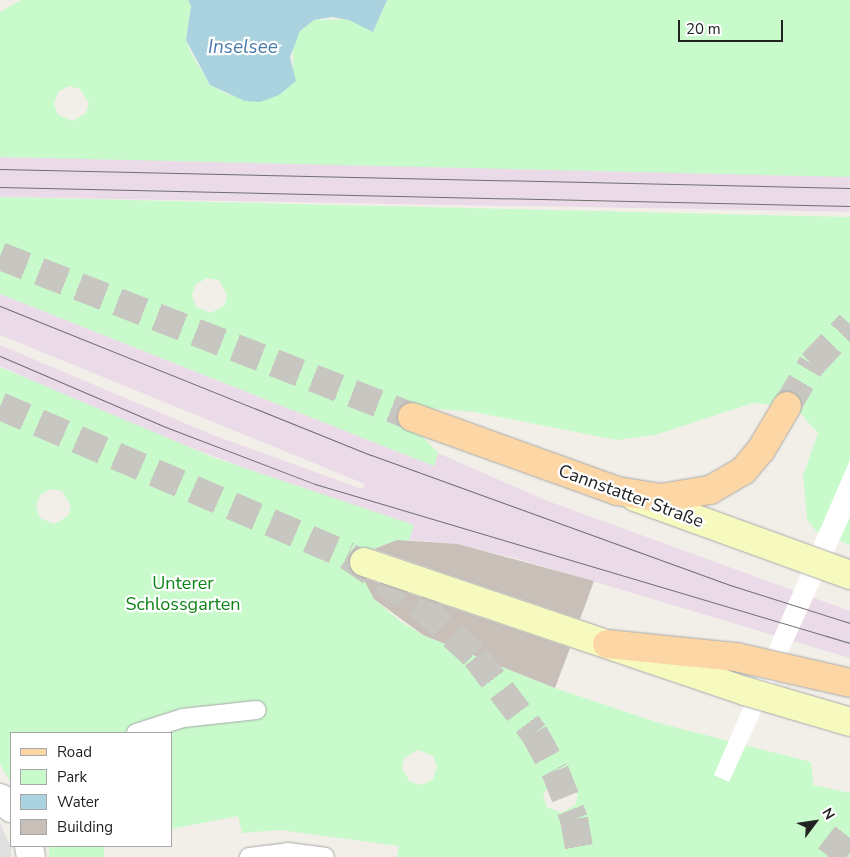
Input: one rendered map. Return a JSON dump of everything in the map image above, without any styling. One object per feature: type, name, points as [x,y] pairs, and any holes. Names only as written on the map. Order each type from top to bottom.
[{"type":"main road","points":[[617,491],[661,498],[720,486],[744,470],[761,450],[787,406]]},
{"type":"main road","name":"Cannstatter Straße","points":[[412,417],[850,575]]},
{"type":"main road","points":[[364,562],[607,644],[850,722]]},
{"type":"main road","points":[[607,644],[736,657],[850,683]]},
{"type":"street","points":[[0,798],[10,807]]},
{"type":"lane","points":[[139,732],[183,718],[257,710]]},
{"type":"lane","points":[[255,856],[287,852],[325,857]]},
{"type":"shaded area","points":[[0,157],[850,172],[849,212],[0,197]]},
{"type":"shaded area","points":[[0,294],[434,466],[438,453],[545,500],[850,611],[850,658],[525,561],[458,544],[409,540],[414,526],[303,490],[121,421],[0,366],[0,345],[213,435],[362,489],[365,484],[0,335]]},
{"type":"shaded area","points":[[0,823],[11,848],[11,857],[0,857]]},
{"type":"green space","points":[[21,0],[188,0],[191,6],[186,40],[191,53],[210,85],[229,95],[293,74],[293,44],[300,31],[314,20],[349,19],[373,31],[387,0],[850,0],[850,177],[0,157],[0,12]],"holes":[[[69,86],[80,89],[89,103],[86,113],[73,121],[58,115],[54,104],[58,92]]]},
{"type":"green space","points":[[0,197],[850,217],[850,545],[816,531],[807,519],[803,476],[818,433],[801,414],[787,406],[753,403],[655,435],[617,440],[474,412],[428,408],[419,410],[413,427],[438,453],[434,466],[0,294]],"holes":[[[207,278],[219,280],[227,295],[225,305],[211,313],[196,307],[192,295],[196,284]]]},
{"type":"green space","name":"Unterer Schlossgarten","points":[[0,367],[215,458],[414,525],[409,540],[373,549],[362,570],[374,599],[401,622],[423,635],[555,688],[659,723],[811,762],[813,785],[850,793],[850,857],[397,857],[399,846],[280,830],[242,833],[238,816],[172,829],[172,732],[10,732],[10,781],[0,764]],"holes":[[[51,489],[62,491],[71,506],[68,516],[54,524],[40,518],[36,506],[40,495]],[[418,750],[433,756],[437,767],[433,779],[422,785],[410,782],[402,768],[404,758]],[[564,778],[574,784],[578,795],[575,805],[561,813],[547,807],[543,795],[552,780]]]},
{"type":"green space","points":[[49,847],[104,847],[104,857],[49,857]]},
{"type":"water","name":"Inselsee","points":[[188,0],[387,0],[373,32],[349,20],[332,17],[314,20],[300,31],[290,57],[296,81],[279,95],[260,102],[245,101],[210,85],[186,40],[191,6]]},
{"type":"pier","points":[[850,460],[850,517],[729,782],[714,775]]},
{"type":"building","points":[[397,540],[458,544],[594,581],[580,619],[374,549]]},
{"type":"building","points":[[363,578],[570,648],[555,688],[423,635],[374,599]]},
{"type":"tunnel","points":[[0,256],[412,417]]},
{"type":"tunnel","points":[[787,406],[812,364],[850,324]]},
{"type":"tunnel","points":[[0,406],[348,556],[422,607],[476,657],[534,733],[555,771],[574,819],[581,857]]},
{"type":"tunnel","points":[[829,857],[850,830]]},
{"type":"tram line","points":[[0,169],[850,188]]},
{"type":"tram line","points":[[0,187],[850,206]]},
{"type":"tram line","points":[[0,306],[371,455],[730,585],[850,623]]},
{"type":"tram line","points":[[0,356],[163,426],[315,484],[850,643]]}]
